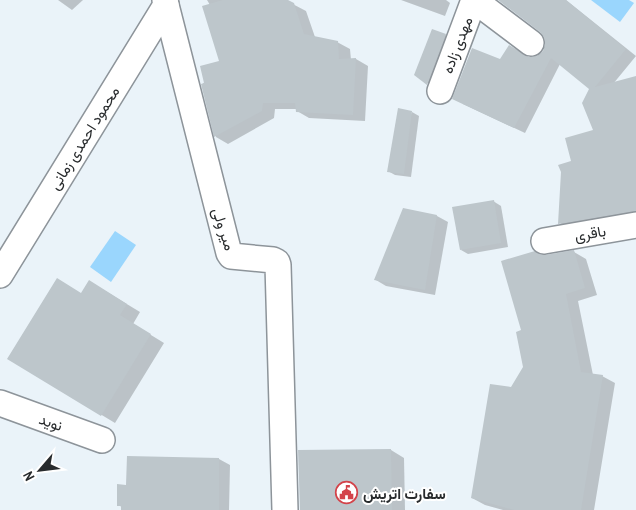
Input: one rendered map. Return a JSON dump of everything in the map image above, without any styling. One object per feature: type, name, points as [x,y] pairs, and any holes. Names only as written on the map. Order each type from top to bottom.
[{"type":"street","points":[[474,0],[531,43]]},
{"type":"street","name":"مهدی زاده","points":[[440,91],[474,0]]},
{"type":"street","name":"محمود احمدی زمانی","points":[[0,275],[165,3]]},
{"type":"street","name":"میر ولی","points":[[165,3],[229,254],[230,256],[273,260],[278,265],[285,510]]},
{"type":"street","name":"باقری","points":[[544,241],[636,225]]},
{"type":"street","name":"نوید","points":[[0,404],[102,440]]},
{"type":"water","points":[[591,0],[629,0],[634,3],[620,22]]},
{"type":"water","points":[[115,231],[136,245],[111,282],[90,267]]},
{"type":"building","points":[[223,0],[288,0],[294,3],[304,34],[338,41],[339,59],[356,58],[353,115],[296,112],[295,103],[263,103],[262,111],[214,137],[201,84],[204,83],[200,66],[219,61],[202,6]]},
{"type":"building","points":[[498,0],[566,0],[626,49],[595,87],[636,76],[636,211],[558,224],[561,172],[558,165],[571,161],[565,138],[593,130],[582,103],[589,89],[551,58],[514,128],[452,99],[472,48],[500,59],[509,45],[529,57],[537,56],[543,51],[544,37],[540,32]]},
{"type":"building","points":[[432,29],[446,34],[427,85],[414,75]]},
{"type":"building","points":[[398,108],[412,111],[404,174],[387,172]]},
{"type":"building","points":[[494,200],[501,243],[460,250],[452,207]]},
{"type":"building","points":[[403,208],[437,215],[425,290],[374,280]]},
{"type":"building","points":[[574,250],[585,288],[566,294],[581,372],[603,375],[581,510],[514,510],[471,498],[490,384],[511,387],[523,367],[516,332],[521,330],[501,261],[535,251],[540,255],[546,255]]},
{"type":"building","points":[[57,278],[81,293],[89,280],[127,304],[120,315],[151,334],[101,416],[7,359]]},
{"type":"building","points":[[391,449],[392,510],[300,510],[298,450]]},
{"type":"building","points":[[127,456],[219,458],[219,510],[121,510],[121,506],[117,506],[117,484],[126,485]]},
{"type":"place","name":"سفارت اتریش","points":[[347,493]]}]
